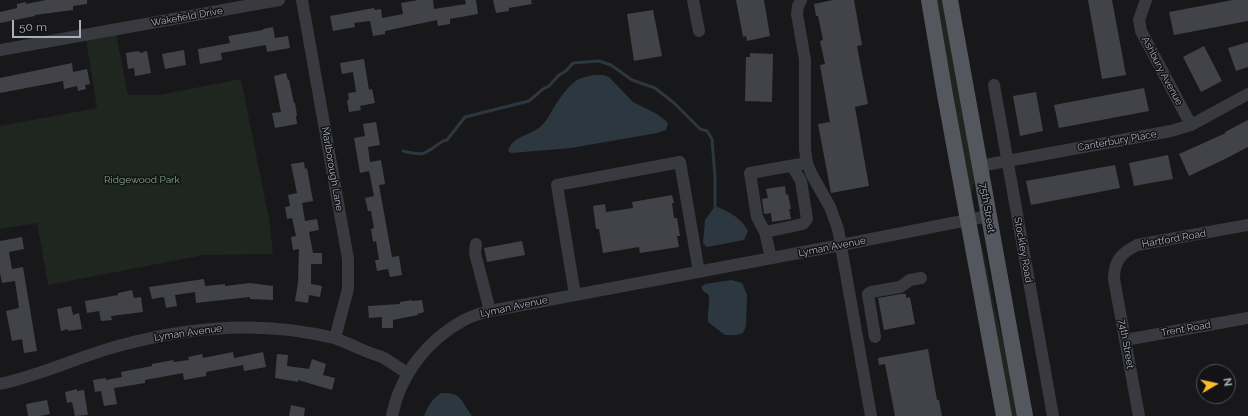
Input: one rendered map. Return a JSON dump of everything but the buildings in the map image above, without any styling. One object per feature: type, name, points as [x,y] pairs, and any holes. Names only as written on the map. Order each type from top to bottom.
[{"type":"main road","name":"75th Street","points":[[929,0],[1004,416]]},
{"type":"main road","name":"75th Street","points":[[950,0],[1025,416]]},
{"type":"street","name":"Wakefield Drive","points":[[0,50],[279,0]]},
{"type":"street","name":"Marlborough Lane","points":[[302,0],[348,259],[348,289],[335,338]]},
{"type":"street","points":[[693,0],[699,31]]},
{"type":"street","points":[[801,0],[798,6],[797,14],[805,60],[805,149],[807,163],[834,214],[841,245],[871,416]]},
{"type":"street","name":"Ashbury Avenue","points":[[1146,0],[1139,20],[1141,31],[1191,125]]},
{"type":"street","name":"Stockley Road","points":[[994,85],[1053,416]]},
{"type":"street","name":"Canterbury Place","points":[[980,166],[1161,134],[1191,125],[1248,94]]},
{"type":"street","points":[[574,295],[558,185],[680,162],[699,272]]},
{"type":"street","points":[[771,258],[765,232],[757,218],[750,173],[807,163]]},
{"type":"street","points":[[765,232],[803,224],[807,219],[801,181],[792,166]]},
{"type":"street","name":"Lyman Avenue","points":[[0,384],[31,376],[80,358],[119,346],[154,338],[212,329],[248,326],[279,328],[335,338],[382,357],[408,373],[419,356],[431,343],[463,320],[490,310],[699,272],[988,216]]},
{"type":"street","name":"Hartford Road","points":[[1114,272],[1120,257],[1130,249],[1137,246],[1248,225]]},
{"type":"street","points":[[476,244],[475,253],[490,310]]},
{"type":"street","name":"74th Street","points":[[1114,272],[1139,416]]},
{"type":"street","points":[[875,337],[868,294],[871,292],[900,287],[910,280],[921,278]]},
{"type":"street","name":"Trent Road","points":[[1125,340],[1248,318]]},
{"type":"street","points":[[392,416],[398,394],[408,373]]},
{"type":"green space","points":[[935,0],[944,0],[974,180],[972,195],[969,195]]},
{"type":"green space","name":"Ridgewood Park","points":[[116,34],[128,95],[159,95],[241,79],[269,219],[273,254],[204,255],[48,285],[37,223],[0,229],[0,126],[97,108],[86,39]]},
{"type":"green space","points":[[978,242],[981,242],[1020,416],[1011,416]]},
{"type":"shaded area","points":[[594,75],[609,77],[633,102],[657,114],[666,121],[668,124],[666,130],[657,133],[571,148],[511,153],[508,151],[513,142],[536,130],[542,125],[555,105],[571,85],[581,78]]},
{"type":"shaded area","points":[[715,206],[730,213],[742,222],[748,231],[744,240],[707,247],[703,243],[705,220]]},
{"type":"shaded area","points":[[731,280],[742,283],[747,295],[746,326],[743,333],[737,335],[725,335],[708,322],[709,297],[701,287],[705,284]]},
{"type":"shaded area","points":[[441,393],[453,394],[460,398],[472,416],[424,416],[431,403]]},
{"type":"waterway","points":[[403,151],[416,154],[425,153],[447,140],[465,117],[529,101],[549,86],[573,63],[599,61],[611,65],[632,80],[655,88],[674,103],[700,129],[707,131],[712,139],[715,177],[715,206]]}]
